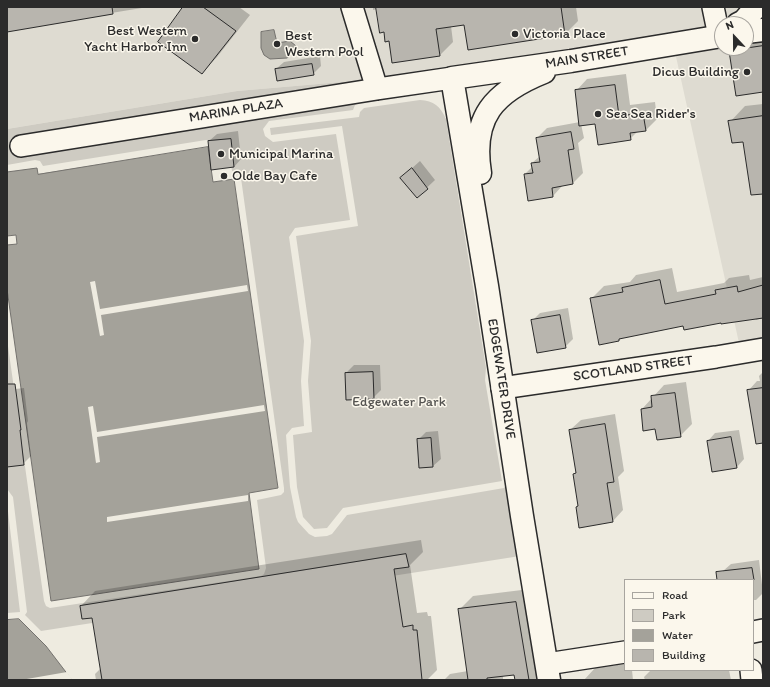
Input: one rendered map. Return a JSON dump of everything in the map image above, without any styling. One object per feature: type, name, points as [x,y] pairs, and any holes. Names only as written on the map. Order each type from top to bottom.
[{"type":"main road","points":[[748,16],[756,7]]},
{"type":"main road","name":"MAIN STREET","points":[[452,78],[571,61],[714,36]]},
{"type":"main road","points":[[487,286],[487,216],[478,161],[478,142],[483,120],[498,99],[512,88],[528,79],[571,61]]},
{"type":"main road","name":"EDGEWATER DRIVE","points":[[452,78],[487,286],[522,516],[548,672]]},
{"type":"street","points":[[352,7],[376,89]]},
{"type":"street","name":"MARINA PLAZA","points":[[21,146],[452,78]]},
{"type":"street","name":"SCOTLAND STREET","points":[[502,388],[763,349]]},
{"type":"street","points":[[548,672],[624,652]]},
{"type":"shaded area","points":[[7,7],[343,7],[365,80],[237,91],[7,129]]},
{"type":"shaded area","points":[[360,7],[744,7],[735,16],[714,16],[714,27],[576,51],[382,79]]},
{"type":"shaded area","points":[[763,39],[763,339],[739,343],[675,52],[714,46],[714,56],[754,56],[754,40]]},
{"type":"green space","points":[[365,80],[366,82],[11,138],[15,156],[362,101],[355,105],[353,110],[269,121],[263,129],[265,136],[273,142],[336,134],[350,220],[295,228],[289,237],[304,341],[301,381],[304,426],[292,428],[286,435],[290,487],[296,517],[298,522],[309,534],[315,537],[327,536],[332,534],[347,515],[504,488],[508,481],[520,556],[41,631],[25,615],[27,612],[13,497],[7,489],[7,339],[44,601],[46,606],[50,608],[261,576],[264,574],[266,568],[257,500],[281,495],[284,492],[284,488],[241,178],[238,174],[232,171],[229,151],[211,141],[206,140],[43,166],[40,161],[35,160],[7,165],[7,129],[237,91]]},
{"type":"green space","name":"Edgewater Park","points":[[420,100],[436,105],[446,119],[486,368],[485,380],[502,481],[343,508],[327,528],[314,529],[303,517],[297,487],[293,435],[312,432],[308,381],[311,341],[296,236],[358,226],[342,126],[271,135],[270,128],[359,117],[360,112],[364,108]]},
{"type":"green space","points":[[7,503],[20,612],[7,613]]},
{"type":"water","name":"Best Western Pool","points":[[274,30],[277,43],[290,41],[296,46],[295,52],[287,58],[270,59],[264,55],[261,48],[261,32]]},
{"type":"water","points":[[208,147],[213,182],[234,179],[278,488],[249,493],[259,569],[51,601],[7,289],[7,245],[17,244],[16,235],[7,236],[7,172],[37,168],[38,174]]},
{"type":"water","points":[[19,619],[46,646],[72,680],[7,680],[7,620]]},
{"type":"pier","points":[[95,281],[100,309],[247,285],[248,291],[101,315],[104,335],[100,336],[90,282]]},
{"type":"pier","points":[[264,405],[265,411],[97,437],[100,462],[96,463],[88,407],[93,406],[97,432]]},
{"type":"pier","points":[[248,495],[248,501],[107,522],[107,517]]},
{"type":"pier","points":[[67,672],[73,680],[21,680]]},
{"type":"building","name":"Best Western Yacht Harbor Inn","points":[[7,7],[112,7],[113,14],[7,32]]},
{"type":"building","name":"Best Western Yacht Harbor Inn","points":[[183,7],[203,7],[236,31],[202,74],[158,42]]},
{"type":"building","name":"Victoria Place","points":[[376,7],[561,7],[565,35],[468,50],[464,25],[436,29],[440,56],[392,63],[389,41],[385,42],[384,32],[380,33]]},
{"type":"building","name":"Dicus Building","points":[[763,46],[763,92],[736,96],[730,56],[754,56],[754,47]]},
{"type":"building","points":[[312,64],[314,75],[277,81],[275,69]]},
{"type":"building","name":"Sea Sea Rider's","points":[[615,85],[619,116],[643,113],[646,131],[630,133],[631,140],[598,145],[595,124],[579,126],[575,90]]},
{"type":"building","points":[[763,116],[763,194],[751,195],[743,142],[732,143],[728,121]]},
{"type":"building","points":[[571,132],[574,149],[568,150],[573,184],[552,188],[553,197],[528,201],[524,174],[533,173],[531,163],[540,162],[536,138]]},
{"type":"building","name":"Municipal Marina","points":[[231,139],[234,167],[211,170],[208,141]]},
{"type":"building","points":[[412,168],[428,189],[417,198],[400,178]]},
{"type":"building","points":[[660,280],[665,304],[716,294],[715,290],[737,286],[738,292],[763,285],[763,318],[721,323],[684,330],[683,326],[619,339],[619,341],[599,345],[590,298],[623,292],[622,288]]},
{"type":"building","points":[[560,315],[566,348],[537,353],[531,320]]},
{"type":"building","points":[[373,372],[374,399],[346,400],[345,373]]},
{"type":"building","points":[[7,384],[15,384],[24,465],[7,467]]},
{"type":"building","points":[[763,388],[763,443],[756,444],[747,390]]},
{"type":"building","points":[[675,393],[681,437],[657,440],[655,429],[643,431],[641,409],[652,407],[651,396]]},
{"type":"building","points":[[605,424],[614,482],[607,483],[613,522],[579,528],[576,507],[578,506],[573,474],[576,473],[569,430]]},
{"type":"building","points":[[731,437],[737,468],[712,472],[707,441]]},
{"type":"building","points":[[431,438],[433,467],[419,468],[417,439]]},
{"type":"building","points":[[406,554],[409,567],[394,569],[403,627],[413,625],[413,630],[417,630],[422,680],[102,680],[92,618],[82,619],[80,606]]},
{"type":"building","points":[[752,568],[754,579],[717,579],[716,572]]},
{"type":"building","points":[[516,602],[529,680],[515,680],[514,675],[487,678],[487,680],[468,680],[458,609]]},
{"type":"place","name":"Victoria Place","points":[[515,34]]},
{"type":"place","name":"Best Western Yacht Harbor Inn","points":[[195,39]]},
{"type":"place","name":"Best Western Pool","points":[[277,44]]},
{"type":"place","name":"Dicus Building","points":[[747,72]]},
{"type":"place","name":"Sea Sea Rider's","points":[[598,114]]},
{"type":"place","name":"Municipal Marina","points":[[221,154]]},
{"type":"place","name":"Olde Bay Cafe","points":[[224,176]]}]
